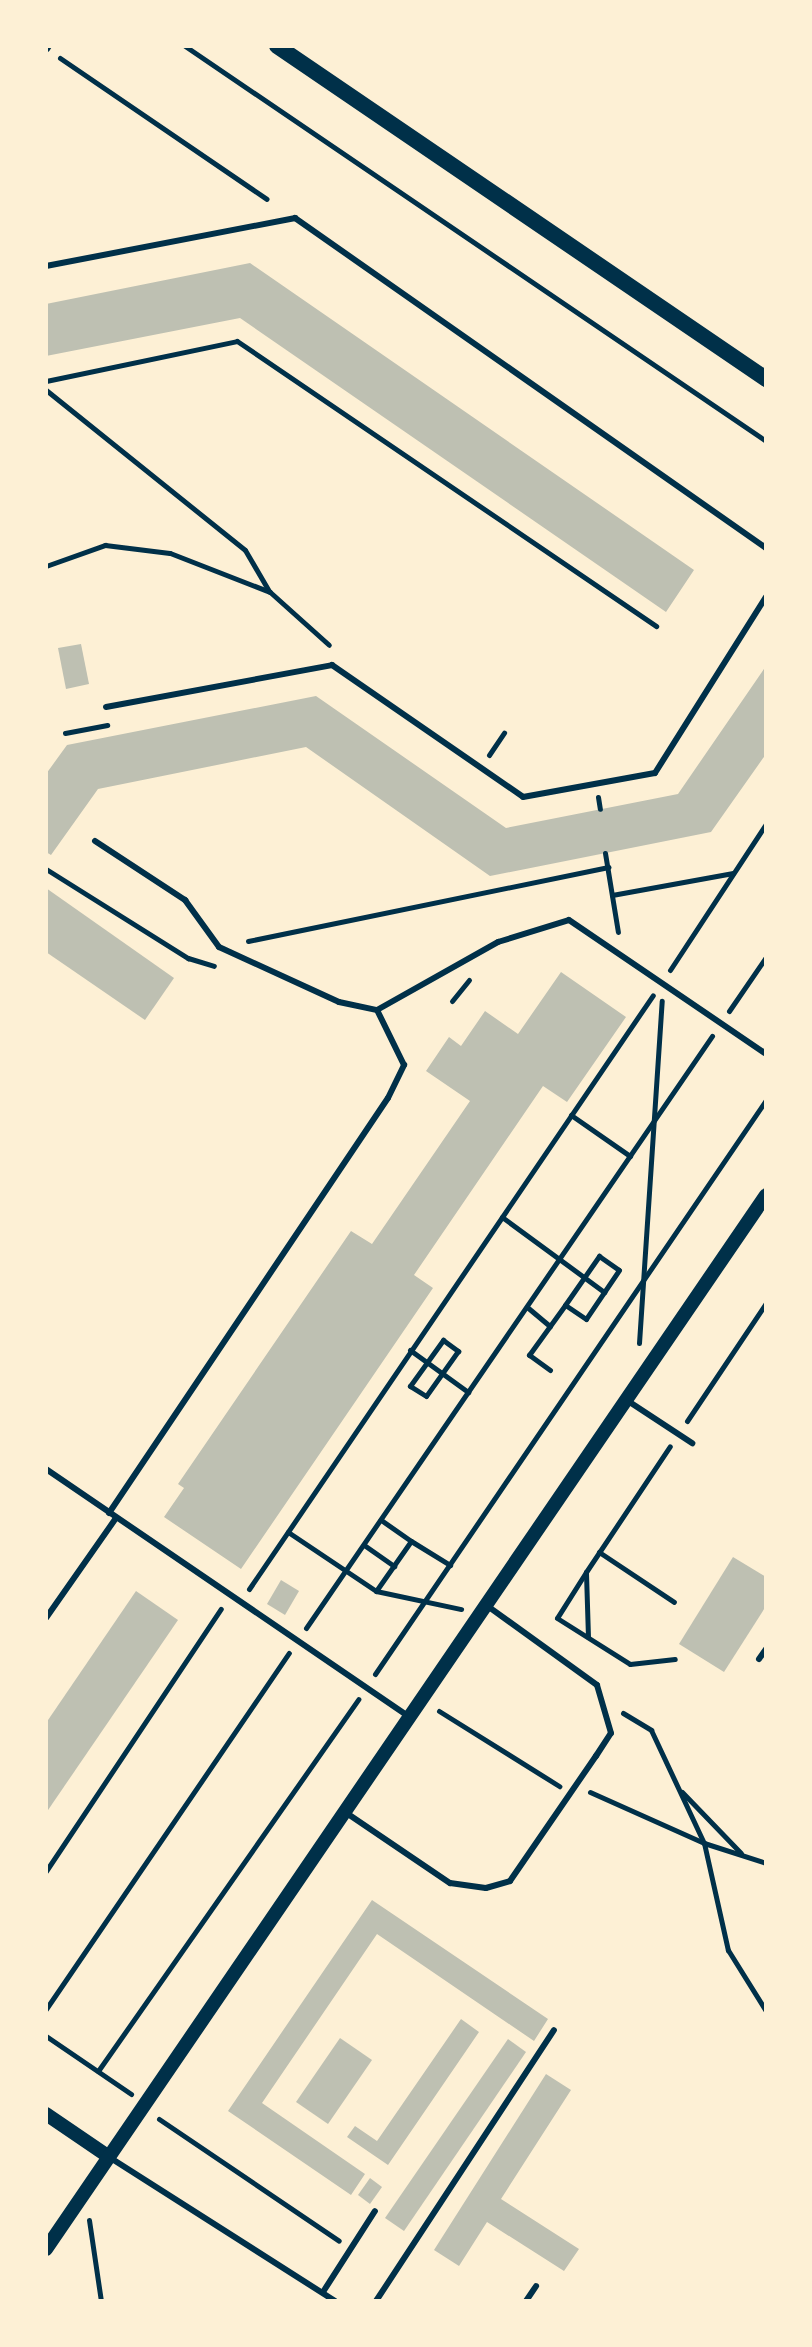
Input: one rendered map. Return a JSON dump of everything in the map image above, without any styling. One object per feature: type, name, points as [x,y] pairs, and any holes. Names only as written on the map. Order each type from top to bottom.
[{"type":"main road","points":[[277,46],[766,379]]},
{"type":"street","points":[[46,2249],[766,1195]]},
{"type":"street","points":[[46,2114],[109,2157]]},
{"type":"lane","points":[[46,266],[295,218],[766,548]]},
{"type":"lane","points":[[106,707],[332,665],[523,797],[655,773],[766,597]]},
{"type":"lane","points":[[95,841],[185,900],[219,947],[297,988],[377,1010],[498,942],[569,920],[663,981],[766,1054]]},
{"type":"lane","points":[[46,1618],[388,1098],[404,1065],[377,1010]]},
{"type":"lane","points":[[630,1393],[692,1443]]},
{"type":"lane","points":[[46,1469],[409,1717]]},
{"type":"lane","points":[[345,1812],[450,1883],[486,1888],[510,1881],[571,1794],[611,1733],[608,1704],[577,1668],[483,1609]]},
{"type":"lane","points":[[759,1659],[766,1649]]},
{"type":"lane","points":[[376,2301],[554,2030]]},
{"type":"lane","points":[[109,2157],[335,2301]]},
{"type":"lane","points":[[323,2292],[375,2211]]},
{"type":"lane","points":[[526,2301],[536,2286]]},
{"type":"path","points":[[185,46],[766,441]]},
{"type":"path","points":[[48,48],[267,199]]},
{"type":"path","points":[[46,381],[237,341],[656,626]]},
{"type":"path","points":[[46,390],[245,550],[270,592],[329,645]]},
{"type":"path","points":[[46,566],[81,550],[138,545],[270,592]]},
{"type":"path","points":[[65,733],[111,724]]},
{"type":"path","points":[[481,768],[504,733]]},
{"type":"path","points":[[584,799],[613,794]]},
{"type":"path","points":[[240,1602],[663,981],[766,824]]},
{"type":"path","points":[[605,853],[618,934],[631,943]]},
{"type":"path","points":[[219,947],[608,867]]},
{"type":"path","points":[[46,869],[188,958],[227,970]]},
{"type":"path","points":[[612,895],[734,873]]},
{"type":"path","points":[[46,2009],[766,957]]},
{"type":"path","points":[[657,961],[682,978]]},
{"type":"path","points":[[452,1001],[478,970]]},
{"type":"path","points":[[630,1393],[646,1276],[658,1115],[663,981]]},
{"type":"path","points":[[642,986],[675,1009]]},
{"type":"path","points":[[718,1002],[730,1010]]},
{"type":"path","points":[[700,1027],[723,1043]]},
{"type":"path","points":[[98,2071],[366,1688],[766,1100]]},
{"type":"path","points":[[571,1115],[630,1156]]},
{"type":"path","points":[[502,1217],[604,1292]]},
{"type":"path","points":[[550,1370],[529,1355],[599,1256],[619,1270],[586,1319],[565,1305]]},
{"type":"path","points":[[675,1659],[630,1664],[557,1618],[766,1303]]},
{"type":"path","points":[[527,1307],[550,1326]]},
{"type":"path","points":[[443,1340],[458,1351],[426,1396],[410,1386],[427,1362],[443,1340]]},
{"type":"path","points":[[410,1350],[468,1392]]},
{"type":"path","points":[[381,1520],[450,1565]]},
{"type":"path","points":[[288,1532],[376,1591],[483,1609]]},
{"type":"path","points":[[376,1591],[411,1541]]},
{"type":"path","points":[[364,1545],[394,1566]]},
{"type":"path","points":[[599,1552],[674,1602]]},
{"type":"path","points":[[586,1572],[588,1637]]},
{"type":"path","points":[[46,1871],[230,1595]]},
{"type":"path","points":[[421,1699],[571,1794]]},
{"type":"path","points":[[608,1704],[651,1730],[704,1843],[728,1950],[766,2011]]},
{"type":"path","points":[[576,1786],[704,1843],[766,1863]]},
{"type":"path","points":[[682,1791],[742,1853]]},
{"type":"path","points":[[46,2036],[350,2249]]},
{"type":"path","points":[[82,2196],[101,2301]]},
{"type":"path","points":[[179,2301],[205,2301]]},
{"type":"building","points":[[250,263],[694,570],[666,612],[240,318],[46,356],[46,304]]},
{"type":"building","points":[[81,644],[89,684],[66,689],[58,648]]},
{"type":"building","points":[[766,666],[766,754],[711,832],[490,876],[306,747],[98,789],[51,855],[46,852],[46,774],[67,745],[316,696],[506,828],[678,794]]},
{"type":"building","points":[[46,888],[174,978],[145,1020],[46,952]]},
{"type":"building","points":[[561,972],[626,1017],[567,1102],[543,1086],[414,1275],[433,1288],[241,1569],[164,1517],[184,1488],[178,1484],[351,1231],[372,1244],[470,1101],[426,1071],[449,1037],[461,1046],[485,1011],[518,1034]]},
{"type":"building","points":[[733,1557],[766,1577],[766,1606],[724,1672],[679,1644]]},
{"type":"building","points":[[281,1580],[299,1591],[285,1615],[267,1604]]},
{"type":"building","points":[[136,1591],[178,1620],[46,1813],[46,1723]]},
{"type":"building","points":[[372,1900],[548,2019],[534,2041],[377,1934],[262,2103],[365,2174],[351,2195],[228,2111]]},
{"type":"building","points":[[461,2019],[479,2032],[388,2165],[347,2137],[355,2126],[377,2141]]},
{"type":"building","points":[[340,2038],[372,2060],[328,2124],[296,2102]]},
{"type":"building","points":[[508,2039],[526,2052],[404,2231],[385,2218]]},
{"type":"building","points":[[546,2074],[571,2090],[501,2199],[579,2249],[564,2271],[487,2222],[459,2266],[434,2250]]},
{"type":"building","points":[[370,2178],[382,2187],[370,2204],[358,2195]]}]
